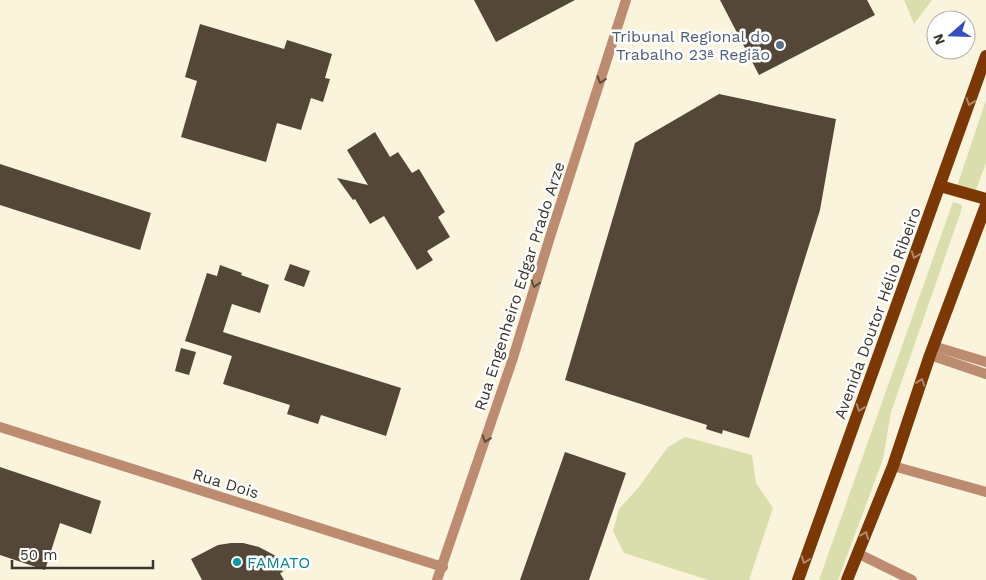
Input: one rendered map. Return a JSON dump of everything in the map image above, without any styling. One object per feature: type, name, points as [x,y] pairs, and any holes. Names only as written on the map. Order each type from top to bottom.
[{"type":"main road","name":"Avenida Doutor Hélio Ribeiro","points":[[798,580],[986,56]]},
{"type":"main road","points":[[940,186],[986,199]]},
{"type":"main road","points":[[847,580],[892,466],[931,351],[986,205]]},
{"type":"street","name":"Rua Engenheiro Edgar Prado Arze","points":[[437,580],[512,361],[626,0]]},
{"type":"street","points":[[931,351],[986,362]]},
{"type":"street","points":[[931,351],[986,374]]},
{"type":"street","name":"Rua Dois","points":[[0,427],[443,567]]},
{"type":"street","points":[[892,466],[986,492]]},
{"type":"street","points":[[857,553],[912,580]]},
{"type":"green space","points":[[904,0],[932,0],[914,24]]},
{"type":"green space","points":[[986,100],[986,163],[975,192],[957,186]]},
{"type":"green space","points":[[953,202],[962,206],[961,211],[891,412],[883,459],[838,580],[819,580]]},
{"type":"green space","points":[[685,437],[752,455],[756,483],[773,508],[749,580],[708,580],[624,553],[613,531],[619,509],[638,488],[668,447]]},
{"type":"building","points":[[474,0],[575,0],[496,42]]},
{"type":"building","name":"Tribunal Regional do Trabalho 23ª Região","points":[[720,0],[867,0],[875,15],[759,75]]},
{"type":"building","points":[[200,24],[284,49],[287,40],[332,54],[325,78],[330,79],[323,102],[311,98],[301,130],[277,123],[266,162],[181,137],[197,81],[185,77]]},
{"type":"building","points":[[719,94],[836,119],[820,210],[749,438],[723,430],[722,434],[706,429],[707,425],[565,380],[635,143]]},
{"type":"building","points":[[375,132],[390,157],[398,152],[412,173],[419,169],[445,212],[438,217],[450,237],[427,251],[433,260],[417,270],[384,216],[370,224],[355,199],[353,200],[337,178],[368,185],[347,150]]},
{"type":"building","points":[[0,164],[151,213],[140,250],[0,205]]},
{"type":"building","points":[[290,264],[310,271],[304,287],[284,280]]},
{"type":"building","points":[[220,265],[269,285],[260,313],[232,304],[223,332],[401,388],[386,436],[321,415],[318,424],[287,414],[290,405],[223,384],[232,356],[185,341],[207,273],[217,276]]},
{"type":"building","points":[[181,348],[196,352],[189,375],[175,371]]},
{"type":"building","points":[[565,452],[626,473],[589,580],[520,580]]},
{"type":"building","points":[[0,467],[101,501],[91,534],[60,523],[45,570],[0,555]]},
{"type":"building","name":"FAMATO","points":[[243,543],[259,547],[274,555],[285,566],[281,568],[283,572],[280,573],[284,580],[202,580],[191,559],[218,545]]},
{"type":"place","name":"Tribunal Regional do Trabalho 23ª Região","points":[[780,45]]},
{"type":"place","name":"FAMATO","points":[[237,562]]}]
